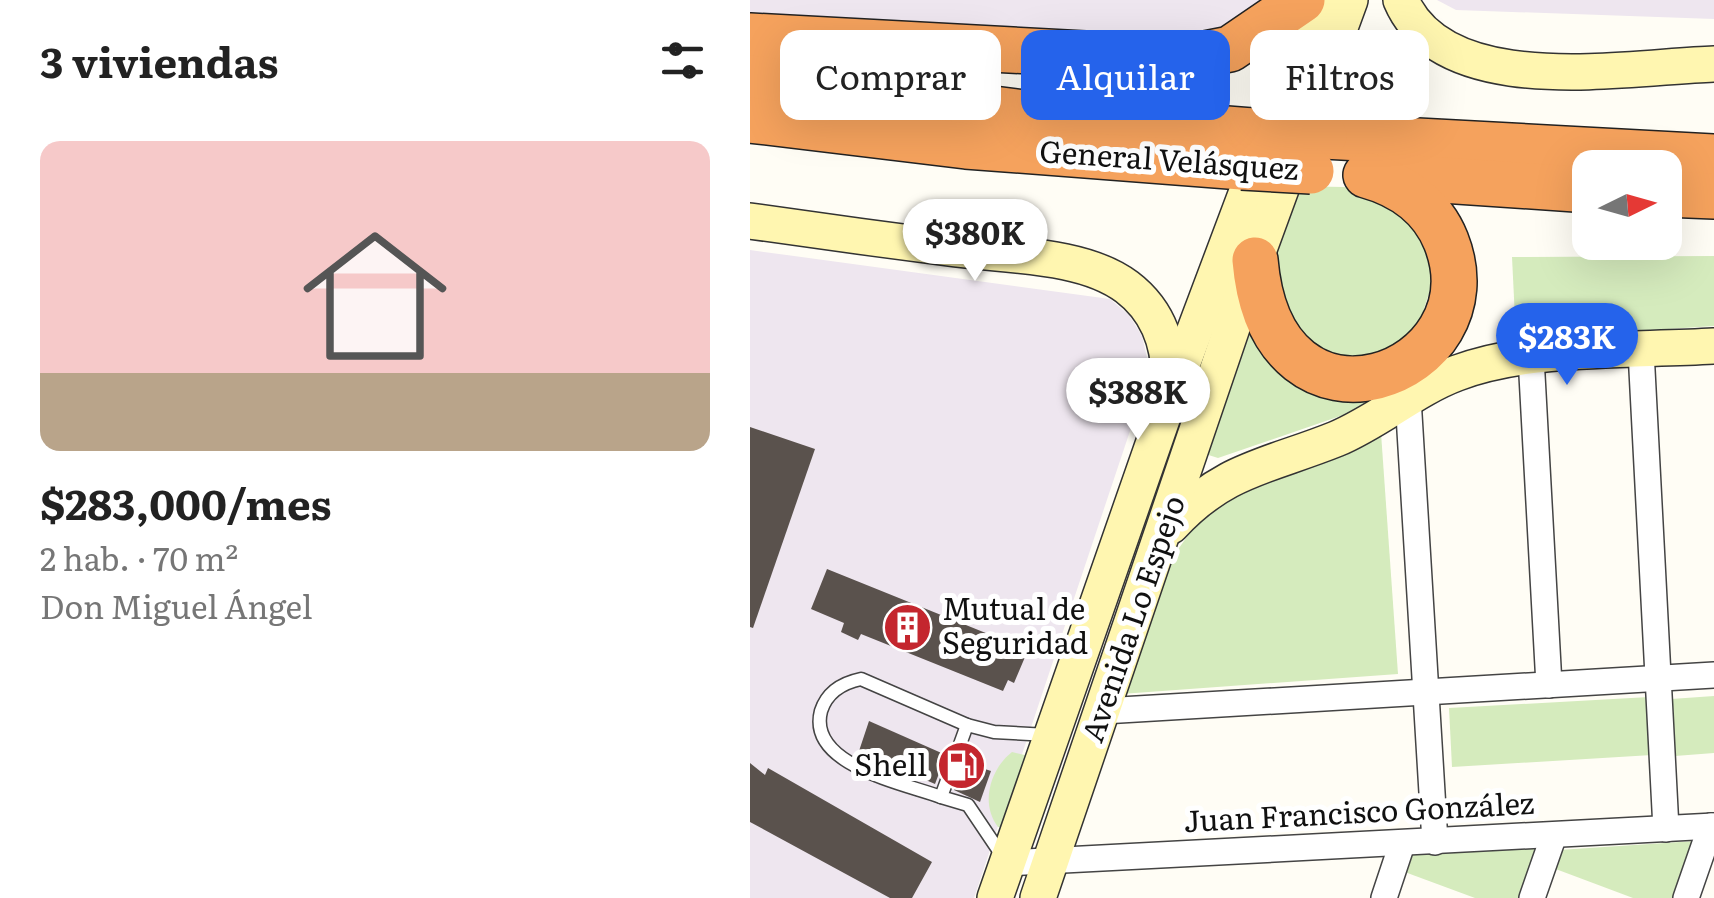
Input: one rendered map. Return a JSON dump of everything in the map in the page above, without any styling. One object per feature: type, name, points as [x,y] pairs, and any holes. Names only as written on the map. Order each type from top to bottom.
[{"type":"highway","points":[[750,36],[1179,58],[1230,49],[1302,0]]},
{"type":"highway","name":"General Velásquez","points":[[750,78],[1024,113],[1247,149]]},
{"type":"highway","name":"General Velásquez","points":[[750,120],[984,147],[1714,157]]},
{"type":"highway","name":"General Velásquez","points":[[1318,154],[1366,175],[1572,189]]},
{"type":"highway","points":[[1255,260],[1260,296],[1272,330],[1297,361],[1336,377],[1364,379],[1392,373],[1418,356],[1438,331],[1451,301],[1450,253],[1436,223],[1414,197],[1366,175]]},
{"type":"highway","points":[[1682,195],[1714,196]]},
{"type":"main road","name":"Avenida Lo Espejo","points":[[995,898],[1168,400],[1318,0]]},
{"type":"main road","name":"Avenida Lo Espejo","points":[[1038,898],[1255,260],[1350,0]]},
{"type":"main road","points":[[1401,0],[1414,23],[1438,46],[1482,66],[1548,70],[1714,64]]},
{"type":"main road","points":[[750,221],[1051,261],[1113,278],[1141,299],[1161,330],[1170,366],[1168,400]]},
{"type":"main road","points":[[1192,336],[1188,382],[1170,437],[1174,457],[1186,470],[1219,483]]},
{"type":"main road","points":[[1164,535],[1219,483],[1260,463],[1352,432],[1465,370],[1531,357],[1714,346]]},
{"type":"main road","points":[[1107,574],[1130,569],[1145,587]]},
{"type":"street","points":[[1642,350],[1666,829]]},
{"type":"street","points":[[1531,357],[1549,684]]},
{"type":"street","points":[[1408,398],[1435,842]]},
{"type":"street","points":[[1102,711],[1714,675]]},
{"type":"street","points":[[1686,898],[1712,826]]},
{"type":"street","name":"Juan Francisco González","points":[[1006,863],[1712,826]]},
{"type":"street","points":[[1532,898],[1554,835]]},
{"type":"street","points":[[1384,898],[1402,844]]},
{"type":"lane","points":[[1006,863],[968,805],[836,758],[820,732],[821,712],[840,686],[861,678],[994,732],[1050,734]]},
{"type":"lane","points":[[941,797],[967,724]]},
{"type":"shaded area","points":[[750,0],[1275,0],[1255,14],[1216,30],[1021,32],[750,20]]},
{"type":"shaded area","points":[[1437,0],[1714,0],[1714,19],[1456,10]]},
{"type":"shaded area","points":[[750,250],[1110,299],[1129,315],[1142,336],[1148,362],[1144,389],[974,898],[750,898]]},
{"type":"green space","points":[[1289,186],[1344,187],[1391,200],[1441,257],[1413,342],[1363,364],[1301,344],[1272,276]]},
{"type":"green space","points":[[1682,256],[1714,256],[1714,326],[1516,339],[1512,257],[1682,260]]},
{"type":"green space","points":[[1244,307],[1382,391],[1349,413],[1218,458],[1196,451]]},
{"type":"green space","points":[[1381,433],[1398,674],[1121,694],[1174,555],[1209,506]]},
{"type":"green space","points":[[1714,696],[1714,753],[1675,756],[1671,699]]},
{"type":"green space","points":[[1649,697],[1652,755],[1452,767],[1449,708]]},
{"type":"green space","points":[[1012,752],[1029,756],[998,827],[990,808],[990,787],[998,768]]},
{"type":"green space","points":[[1695,841],[1674,898],[1633,898],[1553,868],[1559,850]]},
{"type":"green space","points":[[1545,843],[1524,898],[1475,898],[1402,871],[1408,852]]},
{"type":"building","points":[[750,427],[815,449],[753,628],[750,627]]},
{"type":"building","name":"Mutual de Seguridad","points":[[827,569],[1028,650],[1014,683],[1008,680],[1003,691],[861,634],[858,640],[841,632],[844,623],[811,609]]},
{"type":"building","points":[[869,721],[946,755],[935,784],[859,751]]},
{"type":"building","points":[[964,762],[991,771],[980,802],[954,790]]},
{"type":"building","points":[[750,763],[765,775],[768,768],[932,862],[912,898],[890,898],[750,822]]},
{"type":"place","name":"Mutual de Seguridad","points":[[907,627]]},
{"type":"place","name":"Shell","points":[[962,766]]}]
